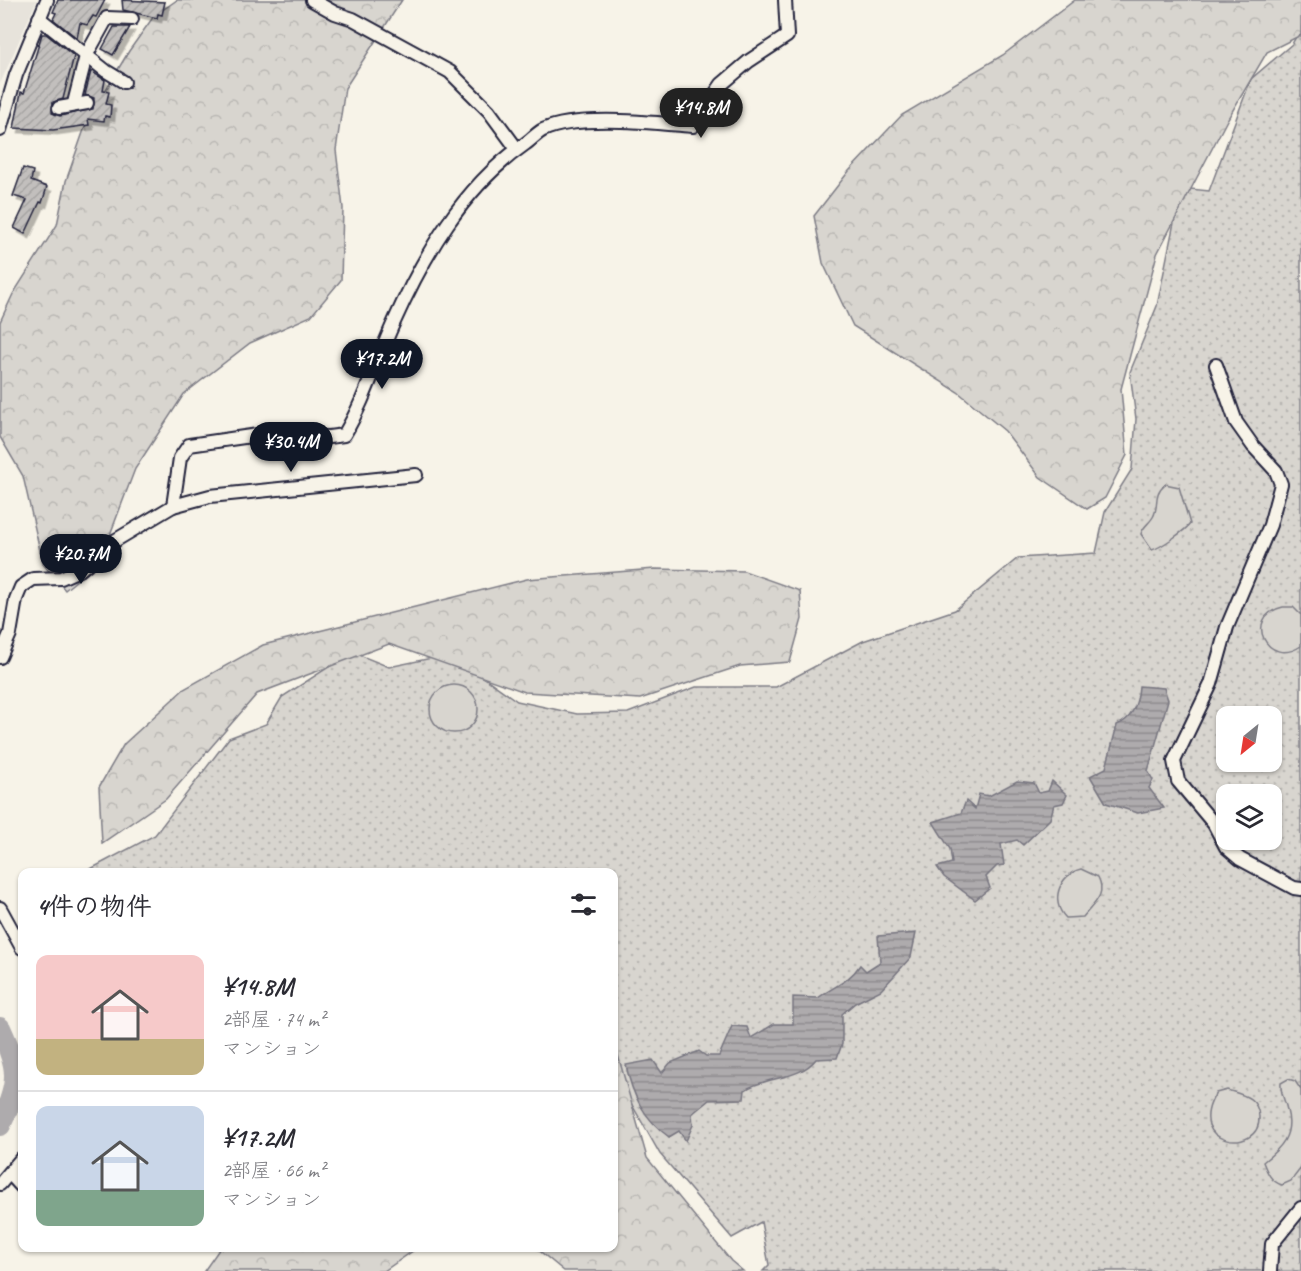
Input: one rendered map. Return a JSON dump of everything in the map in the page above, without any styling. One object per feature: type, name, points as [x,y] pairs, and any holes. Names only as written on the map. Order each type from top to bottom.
[{"type":"street","points":[[0,130],[16,75],[47,0]]},
{"type":"street","points":[[312,0],[335,14],[354,19],[450,72],[489,111],[517,149]]},
{"type":"street","points":[[173,506],[180,458],[189,445],[258,435],[344,435],[394,322],[422,266],[449,222],[472,191],[517,149],[543,130],[575,122],[639,122],[693,126],[722,84],[749,61],[787,36],[785,0]]},
{"type":"street","points":[[39,18],[86,56],[124,82]]},
{"type":"street","points":[[74,103],[86,56],[107,18],[132,19]]},
{"type":"street","points":[[59,108],[74,103],[87,103]]},
{"type":"street","points":[[1216,365],[1236,422],[1253,446],[1276,471],[1281,484],[1270,525],[1227,627],[1211,684],[1174,761],[1178,781],[1214,824],[1226,847],[1249,864],[1294,888],[1301,889]]},
{"type":"street","points":[[0,657],[10,633],[16,599],[21,587],[33,579],[61,578],[81,569],[116,540],[173,506],[210,496],[416,475]]},
{"type":"street","points":[[0,908],[18,941]]},
{"type":"street","points":[[0,1184],[18,1163]]},
{"type":"street","points":[[10,1174],[18,1183]]},
{"type":"street","points":[[1270,1271],[1272,1244],[1301,1208]]},
{"type":"shaded area","points":[[0,0],[37,0],[0,84]]},
{"type":"shaded area","points":[[1139,686],[1164,688],[1168,700],[1148,771],[1153,780],[1149,788],[1164,808],[1138,813],[1106,803],[1090,776],[1106,768],[1117,725],[1134,709]]},
{"type":"shaded area","points":[[1017,781],[1034,783],[1039,793],[1048,791],[1052,781],[1067,795],[1063,803],[1054,805],[1050,819],[1023,845],[1017,840],[1001,844],[1004,865],[997,866],[986,877],[990,888],[975,900],[944,877],[937,867],[952,863],[950,849],[933,822],[961,813],[966,801],[975,809],[979,794],[989,796]]},
{"type":"shaded area","points":[[916,933],[911,957],[894,976],[881,990],[855,1003],[842,1014],[842,1044],[837,1058],[816,1059],[801,1071],[763,1082],[745,1090],[744,1099],[709,1100],[692,1114],[693,1125],[686,1141],[679,1131],[669,1137],[640,1106],[626,1065],[653,1060],[662,1073],[670,1063],[699,1051],[706,1056],[719,1056],[732,1026],[747,1027],[751,1038],[774,1024],[793,1024],[793,997],[818,998],[846,980],[860,965],[866,971],[880,962],[878,936]]},
{"type":"green space","points":[[177,0],[402,0],[345,88],[336,150],[343,208],[341,280],[311,316],[250,343],[184,394],[135,469],[100,561],[65,590],[43,564],[23,476],[0,437],[0,322],[13,294],[57,225],[66,181],[87,121],[129,51],[154,16]]},
{"type":"green space","points":[[1075,0],[1301,0],[1301,35],[1267,52],[1227,120],[1157,254],[1121,389],[1127,455],[1105,498],[1087,509],[1040,477],[1005,431],[958,392],[853,326],[823,263],[814,216],[849,171],[902,115],[1003,55]]},
{"type":"green space","points":[[1301,28],[1301,1271],[763,1271],[769,1265],[761,1222],[732,1238],[660,1154],[618,1080],[618,868],[92,868],[155,835],[229,738],[266,724],[282,697],[352,652],[389,667],[451,654],[517,701],[577,714],[628,713],[696,687],[776,687],[863,641],[955,610],[1018,558],[1096,553],[1105,512],[1132,469],[1136,419],[1130,372],[1157,306],[1181,188],[1209,191],[1251,79],[1292,44]]},
{"type":"green space","points":[[1165,484],[1179,487],[1190,524],[1152,550],[1141,534],[1153,517],[1157,496]]},
{"type":"green space","points":[[655,569],[744,571],[800,591],[802,619],[790,662],[740,666],[640,699],[525,692],[389,644],[257,694],[166,799],[102,843],[99,787],[124,744],[184,689],[263,645],[527,579]]},
{"type":"green space","points":[[1283,607],[1293,607],[1301,615],[1301,646],[1289,651],[1278,651],[1270,646],[1264,638],[1262,629],[1264,620],[1271,612]]},
{"type":"green space","points":[[454,685],[471,692],[478,709],[471,726],[454,733],[437,726],[430,709],[437,692]]},
{"type":"green space","points":[[1081,869],[1098,877],[1100,894],[1083,917],[1066,918],[1058,904],[1059,889],[1067,876]]},
{"type":"green space","points":[[618,1055],[647,1158],[731,1261],[743,1271],[564,1271],[541,1252],[618,1252]]},
{"type":"green space","points":[[1288,1079],[1295,1081],[1301,1090],[1301,1168],[1291,1181],[1282,1185],[1272,1179],[1263,1162],[1280,1146],[1287,1134],[1289,1119],[1281,1083]]},
{"type":"green space","points":[[1227,1090],[1249,1098],[1258,1110],[1256,1129],[1248,1137],[1238,1141],[1226,1140],[1216,1135],[1209,1125],[1208,1111],[1216,1093]]},
{"type":"green space","points":[[217,1252],[411,1252],[384,1271],[204,1271]]},
{"type":"building","points":[[58,0],[105,0],[96,17],[93,16],[87,25],[80,23],[77,38],[53,19]]},
{"type":"building","points":[[122,0],[165,2],[162,15],[158,14],[157,18],[123,10]]},
{"type":"building","points":[[114,27],[130,27],[113,55],[102,49]]},
{"type":"building","points":[[42,34],[46,34],[74,56],[63,99],[53,102],[52,113],[60,116],[93,109],[94,98],[85,95],[91,71],[105,80],[103,91],[109,92],[106,104],[111,105],[110,117],[105,116],[104,121],[88,119],[89,125],[53,130],[14,128],[21,92],[24,93]]},
{"type":"building","points":[[23,168],[33,171],[31,181],[47,187],[42,203],[40,202],[25,234],[14,228],[27,200],[13,196]]},
{"type":"waterway","points":[[0,1028],[11,1055],[15,1076],[12,1097],[0,1125]]}]
